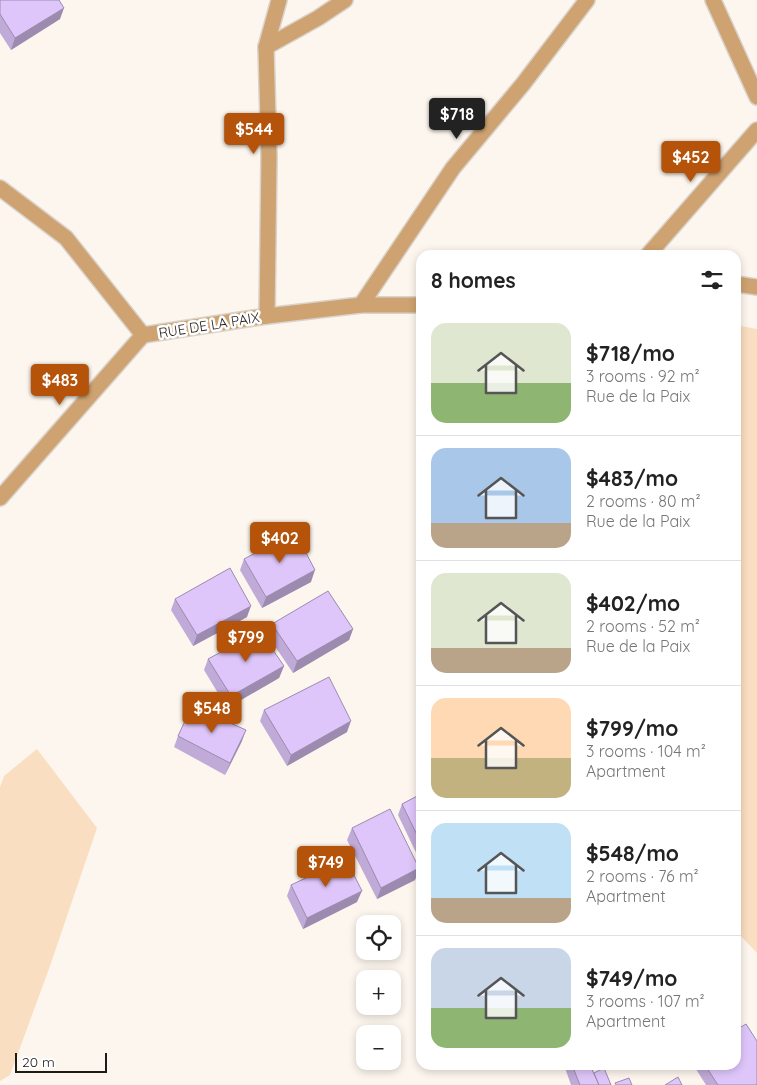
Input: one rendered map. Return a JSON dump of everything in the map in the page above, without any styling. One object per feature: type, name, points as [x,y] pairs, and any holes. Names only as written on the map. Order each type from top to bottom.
[{"type":"street","points":[[267,316],[269,157],[266,47],[279,0]]},
{"type":"street","points":[[266,47],[318,18],[345,0]]},
{"type":"street","points":[[362,305],[453,168],[523,84],[587,0]]},
{"type":"street","points":[[714,0],[757,97]]},
{"type":"street","points":[[652,250],[757,130]]},
{"type":"street","name":"RUE DE LA PAIX","points":[[0,188],[66,238],[143,335],[267,316],[362,305],[416,305]]},
{"type":"street","points":[[741,285],[757,287]]},
{"type":"street","points":[[0,498],[143,335]]},
{"type":"shaded area","points":[[741,326],[757,329],[757,953],[741,936]]},
{"type":"shaded area","points":[[37,749],[97,828],[50,966],[10,1075],[0,1081],[0,787],[4,776]]},
{"type":"building","points":[[0,0],[59,0],[64,8],[15,38],[0,14]]},
{"type":"building","points":[[295,532],[315,570],[266,597],[244,559]]},
{"type":"building","points":[[230,568],[251,606],[197,635],[175,599]]},
{"type":"building","points":[[328,591],[353,629],[297,661],[272,624]]},
{"type":"building","points":[[260,631],[284,666],[231,696],[208,659]]},
{"type":"building","points":[[329,677],[351,721],[291,755],[264,710]]},
{"type":"building","points":[[192,706],[246,730],[230,763],[178,736]]},
{"type":"building","points":[[416,797],[416,833],[402,804]]},
{"type":"building","points":[[390,809],[416,862],[416,870],[381,888],[352,828]]},
{"type":"building","points":[[346,859],[362,891],[307,918],[291,885]]},
{"type":"building","points":[[746,1024],[757,1041],[757,1085],[718,1085],[708,1070],[741,1070],[741,1027]]},
{"type":"building","points":[[574,1070],[592,1070],[599,1085],[580,1085]]},
{"type":"building","points":[[605,1070],[611,1085],[599,1085],[594,1073]]},
{"type":"building","points":[[678,1077],[682,1085],[665,1085]]},
{"type":"building","points":[[629,1078],[632,1085],[616,1085],[615,1083]]}]
